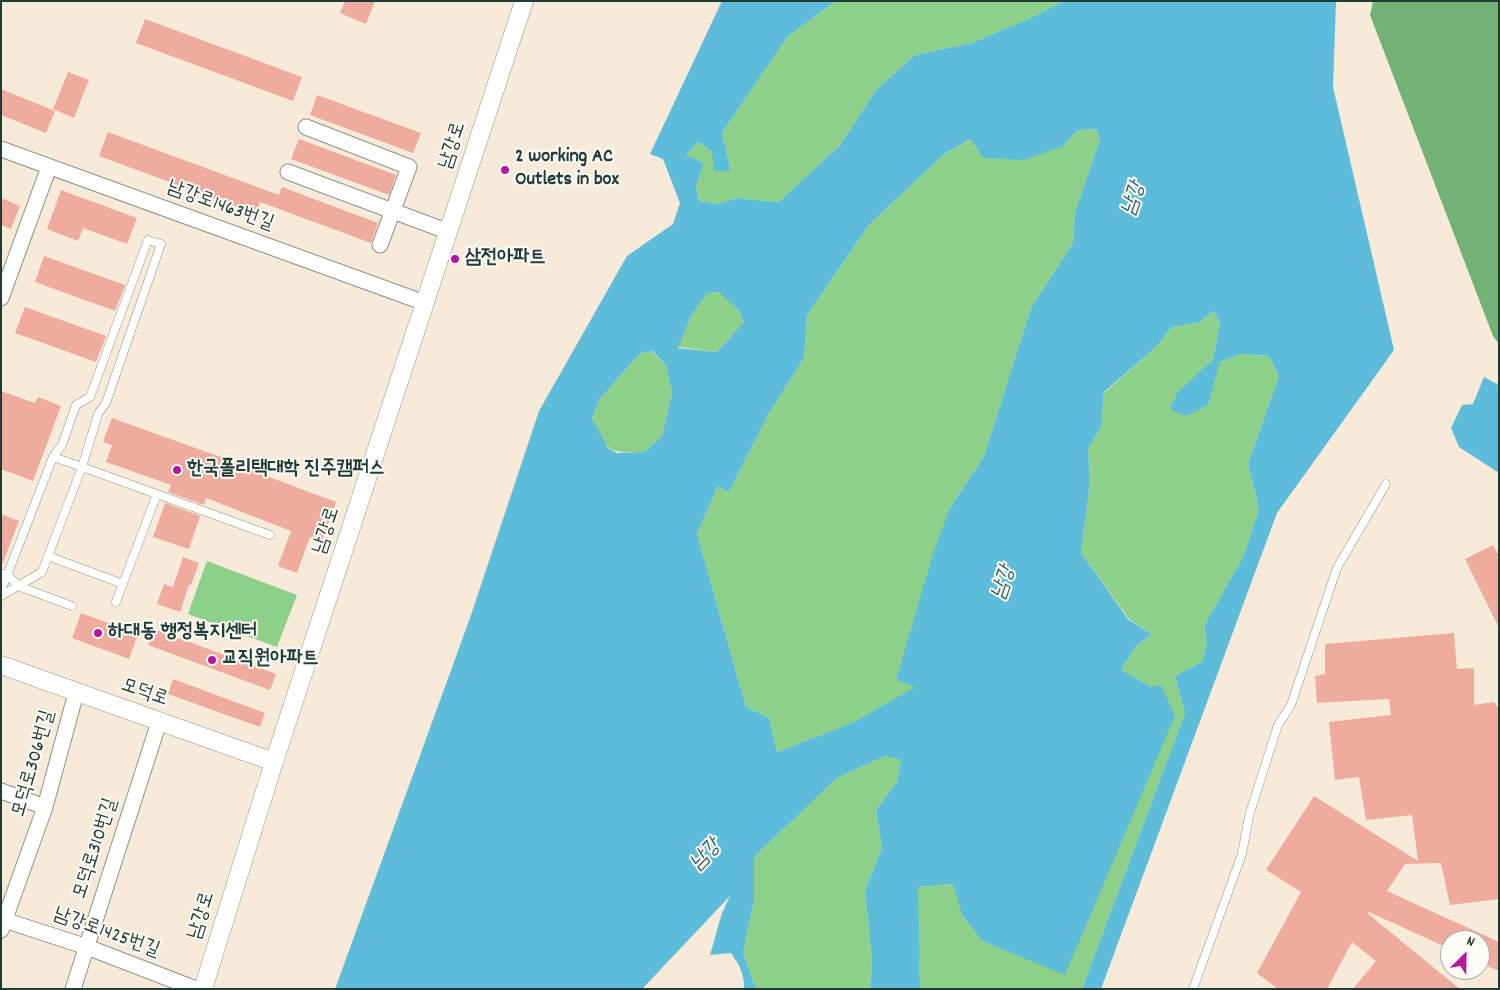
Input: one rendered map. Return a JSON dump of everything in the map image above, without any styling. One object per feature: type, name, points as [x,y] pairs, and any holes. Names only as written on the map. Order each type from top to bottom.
[{"type":"street","name":"남강로","points":[[203,989],[274,762],[524,1]]},
{"type":"street","points":[[306,127],[409,167],[380,245]]},
{"type":"street","name":"남강로1463번길","points":[[1,150],[425,303]]},
{"type":"street","points":[[1,298],[49,167]]},
{"type":"street","points":[[288,172],[448,232]]},
{"type":"street","name":"모덕로","points":[[1,665],[274,762]]},
{"type":"street","name":"모덕로306번길","points":[[2,923],[45,807],[76,693]]},
{"type":"street","name":"모덕로310번길","points":[[73,989],[159,722]]},
{"type":"street","points":[[1,791],[45,807]]},
{"type":"street","name":"남강로1425번길","points":[[2,923],[87,947],[196,989]]},
{"type":"lane","points":[[1,591],[4,574],[53,457],[62,445],[76,405],[90,397],[148,240],[161,244],[106,402],[98,414],[82,467],[42,572],[1,596]]},
{"type":"lane","points":[[53,457],[270,534]]},
{"type":"lane","points":[[1193,989],[1242,854],[1249,816],[1278,725],[1291,705],[1337,568],[1386,484]]},
{"type":"lane","points":[[116,602],[157,494]]},
{"type":"lane","points":[[48,556],[123,584]]},
{"type":"lane","points":[[4,574],[18,586],[72,606]]},
{"type":"green space","points":[[836,1],[1064,1],[1026,20],[972,43],[915,55],[876,90],[840,145],[779,202],[736,198],[719,204],[699,201],[696,186],[704,163],[686,155],[698,142],[712,152],[731,171],[722,133],[788,36]]},
{"type":"green space","points":[[1373,1],[1499,1],[1499,344],[1493,336],[1370,15]]},
{"type":"green space","points":[[1096,129],[1100,139],[1075,212],[1073,243],[1031,308],[984,456],[950,508],[896,680],[916,687],[854,722],[777,752],[769,718],[746,707],[697,534],[718,486],[729,492],[769,413],[804,358],[807,315],[869,225],[943,155],[972,139],[1063,146],[1078,130]]},
{"type":"green space","points":[[720,292],[738,310],[744,322],[717,352],[678,347],[691,316],[707,293]]},
{"type":"green space","points":[[1214,311],[1220,324],[1213,359],[1178,392],[1220,362],[1240,354],[1269,356],[1279,376],[1248,464],[1259,508],[1244,555],[1204,626],[1207,642],[1202,662],[1175,676],[1185,713],[1082,989],[920,989],[917,887],[954,884],[962,915],[982,941],[1065,974],[1152,687],[1121,670],[1136,646],[1152,634],[1130,620],[1081,553],[1090,483],[1088,449],[1101,427],[1104,393],[1156,347],[1172,327],[1198,323]]},
{"type":"green space","points":[[652,351],[666,366],[672,393],[662,436],[644,452],[615,451],[606,444],[592,418],[599,400],[634,360],[641,353]]},
{"type":"green space","points":[[207,561],[297,595],[277,647],[188,614]]},
{"type":"green space","points":[[885,756],[901,760],[897,782],[876,810],[882,848],[865,890],[872,961],[870,989],[756,989],[743,953],[754,901],[754,857],[837,778]]},
{"type":"water","name":"남강","points":[[722,1],[836,1],[788,36],[722,133],[731,171],[714,171],[712,152],[698,142],[686,155],[704,163],[696,186],[699,201],[719,204],[736,198],[779,202],[840,145],[876,90],[915,55],[972,43],[1026,20],[1064,1],[1336,1],[1333,87],[1394,350],[1277,513],[1101,989],[1082,989],[1185,713],[1175,676],[1202,662],[1207,642],[1204,626],[1244,555],[1259,508],[1248,464],[1279,376],[1269,356],[1240,354],[1220,362],[1208,405],[1186,416],[1170,409],[1178,392],[1213,359],[1220,324],[1214,311],[1198,323],[1172,327],[1156,347],[1104,392],[1101,427],[1088,449],[1090,483],[1081,553],[1129,620],[1152,634],[1136,646],[1121,670],[1152,687],[1161,685],[1175,716],[1065,975],[982,941],[962,915],[953,884],[918,887],[920,989],[870,989],[872,961],[865,890],[882,848],[876,810],[897,782],[901,760],[885,756],[837,778],[754,857],[754,901],[743,953],[756,989],[744,989],[744,979],[741,970],[731,953],[710,955],[722,913],[730,896],[642,989],[335,989],[470,618],[539,411],[627,256],[673,224],[680,203],[663,159],[650,154]],"holes":[[[1096,129],[1100,139],[1075,212],[1073,243],[1031,308],[984,456],[950,508],[934,551],[896,680],[915,687],[854,722],[777,752],[769,718],[746,707],[697,534],[718,486],[729,492],[769,413],[804,358],[807,315],[869,225],[943,155],[971,139],[983,158],[1024,160],[1063,146],[1078,130]],[[719,292],[738,310],[744,322],[717,352],[678,348],[691,316],[707,293]],[[653,351],[666,366],[672,393],[662,436],[644,452],[617,453],[608,448],[592,418],[599,400],[641,353]]]},
{"type":"water","points":[[1484,377],[1499,385],[1499,473],[1459,447],[1451,428],[1462,405],[1473,404]]},
{"type":"building","points":[[345,1],[375,1],[366,24],[340,13]]},
{"type":"building","points":[[145,19],[302,77],[293,101],[136,43]]},
{"type":"building","points":[[68,72],[89,80],[74,118],[53,109]]},
{"type":"building","points":[[1,89],[55,111],[46,133],[1,115]]},
{"type":"building","points":[[317,95],[421,133],[413,153],[310,115]]},
{"type":"building","points":[[108,132],[279,195],[282,187],[378,223],[371,243],[260,202],[256,214],[99,156]]},
{"type":"building","points":[[299,139],[396,175],[389,195],[291,159]]},
{"type":"building","points":[[61,190],[137,218],[127,244],[83,228],[78,241],[47,229]]},
{"type":"building","points":[[1,198],[20,206],[11,229],[1,225]]},
{"type":"building","points":[[44,256],[125,285],[115,311],[35,282]]},
{"type":"building","points":[[25,307],[106,336],[96,362],[15,333]]},
{"type":"building","points":[[1,391],[35,403],[38,397],[61,406],[33,481],[1,469]]},
{"type":"building","points":[[112,418],[254,469],[253,471],[336,502],[322,541],[310,537],[297,573],[278,566],[291,531],[206,498],[204,505],[168,492],[171,485],[106,462],[112,445],[103,442]]},
{"type":"building","points":[[165,503],[200,516],[189,549],[153,537]]},
{"type":"building","points":[[1,514],[19,521],[2,565],[1,565]]},
{"type":"building","points":[[1493,545],[1499,556],[1499,628],[1465,559]]},
{"type":"building","points":[[183,557],[199,563],[180,612],[157,604],[164,584],[173,587]]},
{"type":"building","points":[[81,613],[138,634],[129,659],[72,638]]},
{"type":"building","name":"교직원아파트","points":[[154,629],[276,674],[270,690],[148,645]]},
{"type":"building","points":[[1454,633],[1457,669],[1474,668],[1474,705],[1494,702],[1499,709],[1499,899],[1450,905],[1441,863],[1405,864],[1387,891],[1473,930],[1440,930],[1440,944],[1369,912],[1367,913],[1440,973],[1440,980],[1449,980],[1460,989],[1353,989],[1376,961],[1352,942],[1327,989],[1278,989],[1257,973],[1301,892],[1266,870],[1314,796],[1418,861],[1412,815],[1366,820],[1359,777],[1335,780],[1329,722],[1391,715],[1389,699],[1317,703],[1315,676],[1325,674],[1325,644]]},
{"type":"building","name":"교직원아파트","points":[[173,679],[265,713],[260,727],[168,694]]},
{"type":"building","points":[[1490,938],[1499,942],[1499,971],[1490,967]]},
{"type":"place","name":"2 working AC Outlets in box","points":[[505,170]]},
{"type":"place","name":"삼전아파트","points":[[455,259]]},
{"type":"place","name":"한국폴리택대학 진주캠퍼스","points":[[177,470]]},
{"type":"place","name":"하대동 행정복지센터","points":[[98,633]]},
{"type":"place","name":"교직원아파트","points":[[212,660]]}]
